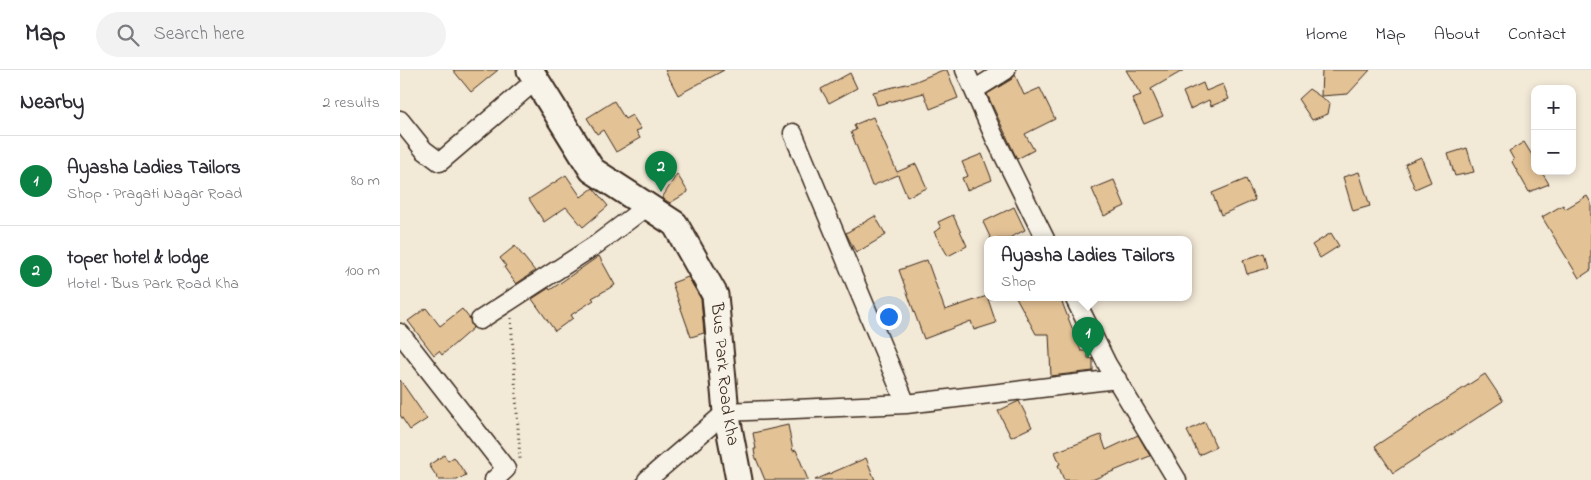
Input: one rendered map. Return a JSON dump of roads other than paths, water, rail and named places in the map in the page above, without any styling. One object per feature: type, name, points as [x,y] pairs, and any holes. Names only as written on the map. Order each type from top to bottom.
[{"type":"street","points":[[965,70],[994,136],[1044,236]]},
{"type":"street","points":[[974,90],[1006,70]]},
{"type":"street","points":[[400,120],[424,150],[440,162],[533,75]]},
{"type":"street","name":"Bus Park Road Kha","points":[[533,75],[592,170],[675,224],[715,295],[726,412],[740,480]]},
{"type":"street","points":[[793,133],[906,404]]},
{"type":"street","points":[[480,320],[596,244],[647,206]]},
{"type":"street","points":[[1076,301],[1116,379],[1177,480]]},
{"type":"street","points":[[400,333],[506,469],[494,480]]},
{"type":"street","points":[[647,480],[726,412],[906,404],[1116,379]]},
{"type":"place","name":"toper hotel & lodge","points":[[661,192]]},
{"type":"place","name":"Ayasha Ladies Tailors","points":[[1088,358]]}]
